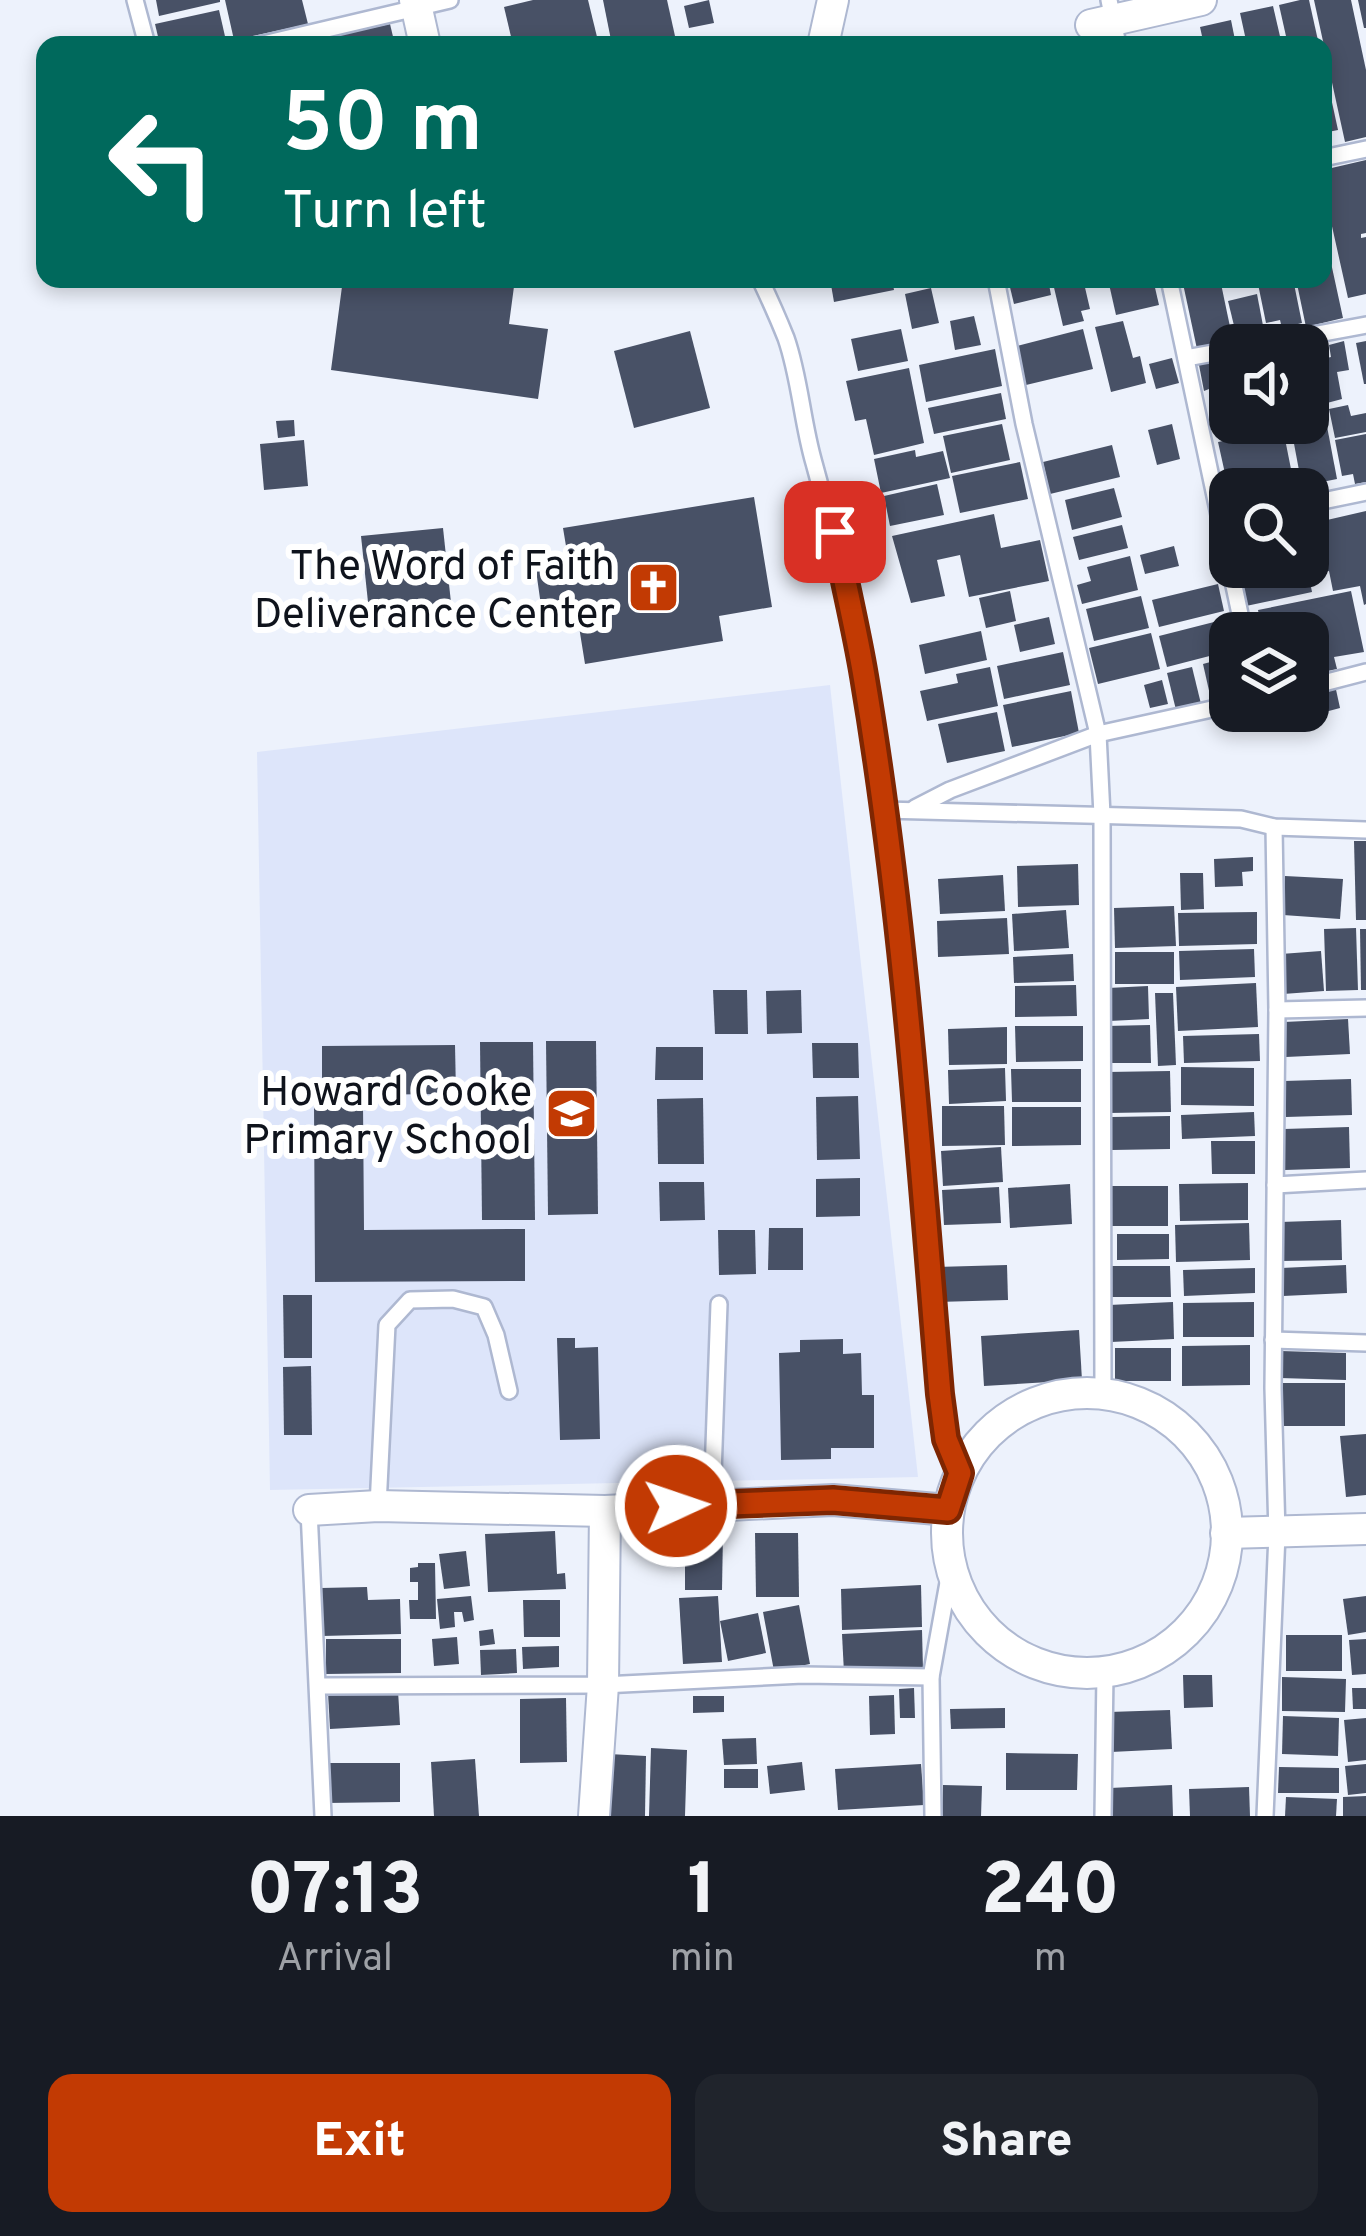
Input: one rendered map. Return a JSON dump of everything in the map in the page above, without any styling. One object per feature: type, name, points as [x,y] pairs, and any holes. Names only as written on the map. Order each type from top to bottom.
[{"type":"street","points":[[825,36],[833,0]]},
{"type":"street","points":[[1101,22],[1201,0]]},
{"type":"street","points":[[416,3],[422,36]]},
{"type":"street","points":[[1103,1393],[1143,1404],[1177,1425],[1204,1456],[1221,1493],[1226,1533],[1217,1583],[1192,1626],[1152,1657],[1084,1674],[1044,1667],[1007,1649],[977,1621],[951,1567],[948,1510],[960,1473],[984,1436],[1018,1409],[1059,1394],[1103,1393]]},
{"type":"street","points":[[309,1510],[378,1506],[605,1511],[833,1500],[948,1510]]},
{"type":"street","points":[[594,1816],[604,1684],[605,1511]]},
{"type":"street","points":[[1226,1533],[1366,1529]]},
{"type":"lane","points":[[135,0],[145,36]]},
{"type":"lane","points":[[293,36],[416,3],[450,0]]},
{"type":"lane","points":[[1332,156],[1366,149]]},
{"type":"lane","points":[[764,288],[787,340],[864,671],[909,1030],[940,1394],[946,1439],[960,1473]]},
{"type":"lane","points":[[998,288],[1024,424],[1097,734],[1102,815],[1103,1393]]},
{"type":"lane","points":[[1171,288],[1212,468]]},
{"type":"lane","points":[[1329,332],[1366,325]]},
{"type":"lane","points":[[1186,358],[1209,354]]},
{"type":"lane","points":[[1329,499],[1366,491]]},
{"type":"lane","points":[[1329,682],[1366,672]]},
{"type":"lane","points":[[912,809],[1097,734],[1209,710]]},
{"type":"lane","points":[[884,810],[1241,819],[1274,827],[1366,830]]},
{"type":"lane","points":[[1265,1816],[1276,1534],[1274,827]]},
{"type":"lane","points":[[1277,1010],[1366,1008]]},
{"type":"lane","points":[[1275,1185],[1366,1180]]},
{"type":"lane","points":[[378,1506],[387,1325],[410,1300],[453,1299],[484,1307],[509,1391]]},
{"type":"lane","points":[[712,1503],[719,1304]]},
{"type":"lane","points":[[1273,1340],[1366,1343]]},
{"type":"lane","points":[[309,1510],[323,1816]]},
{"type":"lane","points":[[932,1816],[931,1677],[951,1567]]},
{"type":"lane","points":[[1103,1816],[1105,1672]]},
{"type":"lane","points":[[320,1686],[604,1684],[803,1675],[931,1677]]},
{"type":"shaded area","name":"Howard Cooke Primary School","points":[[830,685],[918,1477],[270,1490],[257,752]]},
{"type":"building","points":[[156,0],[220,0],[220,2],[159,16]]},
{"type":"building","points":[[225,0],[302,0],[308,24],[233,36]]},
{"type":"building","points":[[533,0],[588,0],[597,36],[511,36],[504,7]]},
{"type":"building","points":[[603,0],[667,0],[675,36],[610,36]]},
{"type":"building","points":[[709,0],[714,23],[689,28],[684,6]]},
{"type":"building","points":[[1309,0],[1317,36],[1286,36],[1279,5]]},
{"type":"building","points":[[1314,0],[1351,0],[1366,70],[1366,137],[1345,142],[1332,82],[1332,36],[1322,36]]},
{"type":"building","points":[[1358,0],[1366,0],[1366,28],[1364,28]]},
{"type":"building","points":[[1273,6],[1280,36],[1245,36],[1240,13]]},
{"type":"building","points":[[219,10],[225,36],[158,36],[155,24]]},
{"type":"building","points":[[1231,20],[1234,36],[1202,36],[1200,27]]},
{"type":"building","points":[[390,24],[393,36],[334,36]]},
{"type":"building","points":[[1366,160],[1366,233],[1361,238],[1366,237],[1366,294],[1348,298],[1332,226],[1332,168]]},
{"type":"building","points":[[1332,267],[1343,318],[1305,324],[1298,288],[1332,288]]},
{"type":"building","points":[[342,288],[514,288],[509,324],[548,329],[538,399],[331,370]]},
{"type":"building","points":[[832,288],[894,288],[894,290],[834,302]]},
{"type":"building","points":[[931,288],[939,323],[912,329],[905,294]]},
{"type":"building","points":[[1010,288],[1050,288],[1051,295],[1014,304]]},
{"type":"building","points":[[1054,288],[1085,288],[1090,309],[1081,311],[1084,321],[1063,326]]},
{"type":"building","points":[[1110,288],[1155,288],[1159,305],[1116,315]]},
{"type":"building","points":[[1184,288],[1222,288],[1229,324],[1209,324],[1209,346],[1197,349]]},
{"type":"building","points":[[1259,288],[1295,288],[1302,323],[1281,324],[1280,320],[1266,323]]},
{"type":"building","points":[[1257,294],[1263,324],[1234,324],[1228,301]]},
{"type":"building","points":[[974,316],[981,345],[955,350],[950,321]]},
{"type":"building","points":[[1123,321],[1133,358],[1140,356],[1146,383],[1111,392],[1095,327]]},
{"type":"building","points":[[901,329],[908,361],[858,371],[851,339]]},
{"type":"building","points":[[1083,329],[1093,369],[1026,385],[1017,346]]},
{"type":"building","points":[[690,331],[710,408],[634,428],[614,351]]},
{"type":"building","points":[[1344,341],[1349,370],[1337,372],[1342,399],[1329,402],[1331,357],[1329,345]]},
{"type":"building","points":[[1366,341],[1366,384],[1364,384],[1356,343]]},
{"type":"building","points":[[995,349],[1002,386],[926,402],[919,365]]},
{"type":"building","points":[[1172,358],[1179,383],[1156,389],[1149,364]]},
{"type":"building","points":[[1209,363],[1209,389],[1204,391],[1199,365]]},
{"type":"building","points":[[909,368],[924,443],[874,455],[866,419],[855,421],[846,381]]},
{"type":"building","points":[[1001,393],[1006,419],[934,434],[928,408]]},
{"type":"building","points":[[1348,405],[1351,416],[1366,413],[1366,432],[1335,438],[1329,409]]},
{"type":"building","points":[[294,420],[295,436],[278,438],[276,421]]},
{"type":"building","points":[[1002,424],[1010,460],[951,473],[943,436]]},
{"type":"building","points":[[1172,424],[1180,459],[1157,465],[1148,430]]},
{"type":"building","points":[[1366,434],[1366,482],[1355,484],[1353,474],[1342,476],[1335,440]]},
{"type":"building","points":[[1329,437],[1337,479],[1329,481],[1329,468],[1299,468],[1294,444],[1329,444]]},
{"type":"building","points":[[304,440],[308,486],[264,490],[260,444]]},
{"type":"building","points":[[1218,444],[1286,444],[1291,468],[1224,468]]},
{"type":"building","points":[[1112,445],[1120,477],[1050,494],[1043,462]]},
{"type":"building","points":[[915,450],[916,457],[943,451],[950,478],[881,493],[874,459]]},
{"type":"building","points":[[1020,462],[1028,499],[960,513],[952,476]]},
{"type":"building","points":[[937,484],[944,515],[890,526],[884,496]]},
{"type":"building","points":[[1114,488],[1122,517],[1072,530],[1065,500]]},
{"type":"building","name":"The Word of Faith Deliverance Center","points":[[754,497],[772,607],[719,616],[723,641],[585,664],[576,608],[542,613],[536,570],[569,564],[563,528]]},
{"type":"building","points":[[1366,511],[1364,605],[1360,586],[1333,591],[1329,520]]},
{"type":"building","points":[[994,514],[1001,548],[1040,540],[1049,581],[969,597],[960,555],[937,560],[945,596],[911,603],[892,536]]},
{"type":"building","points":[[1122,525],[1128,548],[1079,560],[1073,537]]},
{"type":"building","points":[[443,528],[452,612],[370,621],[361,536]]},
{"type":"building","points":[[1174,546],[1179,566],[1145,574],[1140,555]]},
{"type":"building","points":[[1130,556],[1138,590],[1082,604],[1077,585],[1091,581],[1087,567]]},
{"type":"building","points":[[1209,586],[1219,588],[1224,611],[1159,627],[1152,600]]},
{"type":"building","points":[[1243,588],[1311,588],[1312,592],[1246,606]]},
{"type":"building","points":[[1010,591],[1016,621],[986,628],[979,598]]},
{"type":"building","points":[[1351,591],[1364,652],[1334,657],[1337,669],[1329,671],[1329,612],[1258,610]]},
{"type":"building","points":[[1141,596],[1149,628],[1094,641],[1086,609]]},
{"type":"building","points":[[1049,617],[1055,644],[1020,652],[1014,625]]},
{"type":"building","points":[[1209,623],[1209,656],[1167,667],[1159,636]]},
{"type":"building","points":[[981,631],[987,660],[925,674],[919,645]]},
{"type":"building","points":[[1151,633],[1160,669],[1098,684],[1089,648]]},
{"type":"building","points":[[1063,652],[1070,685],[1004,699],[997,666]]},
{"type":"building","points":[[990,667],[998,706],[927,721],[920,691],[958,683],[956,674]]},
{"type":"building","points":[[1192,667],[1202,708],[1177,714],[1167,673]]},
{"type":"building","points":[[1162,680],[1168,704],[1150,708],[1144,685]]},
{"type":"building","points":[[1335,685],[1340,708],[1329,711],[1329,686]]},
{"type":"building","points":[[1071,691],[1079,733],[1012,747],[1003,705]]},
{"type":"building","points":[[997,712],[1005,751],[947,763],[938,724]]},
{"type":"building","points":[[1354,841],[1366,841],[1366,920],[1356,920]]},
{"type":"building","points":[[1253,857],[1253,871],[1242,872],[1243,886],[1215,887],[1214,859]]},
{"type":"building","points":[[1078,864],[1079,905],[1018,907],[1017,866]]},
{"type":"building","points":[[1180,873],[1203,873],[1204,909],[1181,910]]},
{"type":"building","points":[[1003,875],[1005,911],[940,914],[938,879]]},
{"type":"building","points":[[1285,876],[1343,879],[1340,919],[1283,915]]},
{"type":"building","points":[[1174,906],[1176,946],[1115,948],[1114,908]]},
{"type":"building","points":[[1066,910],[1069,948],[1014,951],[1012,914]]},
{"type":"building","points":[[1257,912],[1257,944],[1179,946],[1178,913]]},
{"type":"building","points":[[1007,918],[1009,954],[938,957],[937,921]]},
{"type":"building","points":[[1356,928],[1358,990],[1326,991],[1324,929]]},
{"type":"building","points":[[1360,929],[1366,929],[1366,990],[1361,990]]},
{"type":"building","points":[[1254,949],[1255,977],[1180,980],[1179,951]]},
{"type":"building","points":[[1321,951],[1324,991],[1283,994],[1281,954]]},
{"type":"building","points":[[1115,952],[1174,952],[1174,984],[1115,984]]},
{"type":"building","points":[[1073,954],[1074,981],[1014,983],[1013,957]]},
{"type":"building","points":[[1256,983],[1258,1027],[1178,1031],[1176,987]]},
{"type":"building","points":[[1076,985],[1077,1016],[1015,1017],[1015,986]]},
{"type":"building","points":[[1148,986],[1149,1019],[1109,1021],[1108,988]]},
{"type":"building","points":[[713,990],[747,990],[748,1034],[715,1034]]},
{"type":"building","points":[[801,990],[802,1033],[767,1034],[766,991]]},
{"type":"building","points":[[1155,993],[1173,993],[1176,1065],[1158,1066]]},
{"type":"building","points":[[1348,1019],[1350,1054],[1286,1057],[1284,1022]]},
{"type":"building","points":[[1150,1025],[1151,1063],[1107,1063],[1106,1026]]},
{"type":"building","points":[[1015,1026],[1083,1026],[1083,1061],[1016,1062]]},
{"type":"building","points":[[1007,1027],[1007,1064],[949,1065],[948,1029]]},
{"type":"building","points":[[1259,1034],[1260,1061],[1184,1063],[1183,1036]]},
{"type":"building","points":[[546,1041],[596,1041],[598,1214],[548,1215]]},
{"type":"building","points":[[480,1042],[533,1042],[535,1220],[482,1220]]},
{"type":"building","points":[[812,1043],[858,1043],[859,1078],[813,1078]]},
{"type":"building","points":[[455,1045],[456,1094],[322,1095],[322,1046]]},
{"type":"building","points":[[656,1047],[703,1047],[703,1080],[655,1080]]},
{"type":"building","points":[[1181,1067],[1254,1068],[1254,1106],[1181,1105]]},
{"type":"building","points":[[1005,1068],[1006,1101],[949,1104],[948,1070]]},
{"type":"building","points":[[1011,1069],[1081,1069],[1081,1102],[1012,1102]]},
{"type":"building","points":[[1170,1071],[1171,1112],[1108,1113],[1107,1072]]},
{"type":"building","points":[[1351,1079],[1352,1115],[1286,1117],[1284,1081]]},
{"type":"building","points":[[858,1096],[860,1159],[817,1160],[816,1097]]},
{"type":"building","points":[[703,1098],[704,1164],[658,1164],[657,1099]]},
{"type":"building","points":[[314,1104],[363,1104],[364,1230],[525,1229],[525,1281],[315,1282]]},
{"type":"building","points":[[942,1106],[1004,1106],[1005,1145],[942,1146]]},
{"type":"building","points":[[1012,1107],[1081,1107],[1081,1145],[1012,1146]]},
{"type":"building","points":[[1254,1112],[1255,1136],[1182,1139],[1181,1115]]},
{"type":"building","points":[[1170,1116],[1170,1149],[1112,1150],[1112,1117]]},
{"type":"building","points":[[1349,1127],[1350,1168],[1285,1170],[1284,1129]]},
{"type":"building","points":[[1211,1141],[1255,1141],[1255,1174],[1212,1174]]},
{"type":"building","points":[[1001,1147],[1003,1182],[943,1186],[941,1151]]},
{"type":"building","points":[[860,1178],[860,1216],[816,1217],[816,1179]]},
{"type":"building","points":[[659,1182],[704,1182],[705,1220],[660,1221]]},
{"type":"building","points":[[1248,1183],[1248,1220],[1180,1221],[1179,1184]]},
{"type":"building","points":[[1070,1184],[1072,1224],[1010,1228],[1008,1188]]},
{"type":"building","points":[[1112,1186],[1168,1186],[1168,1226],[1112,1226]]},
{"type":"building","points":[[999,1187],[1001,1223],[944,1225],[942,1190]]},
{"type":"building","points":[[1341,1220],[1342,1260],[1281,1261],[1280,1222]]},
{"type":"building","points":[[1249,1223],[1250,1260],[1176,1262],[1175,1225]]},
{"type":"building","points":[[769,1228],[803,1228],[803,1270],[768,1270]]},
{"type":"building","points":[[718,1230],[755,1230],[756,1274],[719,1275]]},
{"type":"building","points":[[1117,1234],[1169,1234],[1169,1259],[1117,1260]]},
{"type":"building","points":[[1007,1265],[1008,1300],[937,1302],[936,1267]]},
{"type":"building","points":[[1346,1265],[1347,1293],[1283,1296],[1281,1268]]},
{"type":"building","points":[[1110,1266],[1170,1266],[1171,1297],[1111,1297]]},
{"type":"building","points":[[1255,1268],[1255,1293],[1184,1296],[1183,1270]]},
{"type":"building","points":[[283,1295],[312,1295],[312,1358],[284,1358]]},
{"type":"building","points":[[1173,1302],[1174,1339],[1111,1342],[1109,1305]]},
{"type":"building","points":[[1254,1302],[1254,1337],[1183,1337],[1183,1303]]},
{"type":"building","points":[[1079,1330],[1082,1380],[984,1386],[981,1336]]},
{"type":"building","points":[[557,1338],[575,1338],[575,1348],[598,1347],[600,1439],[560,1440]]},
{"type":"building","points":[[843,1339],[843,1354],[861,1353],[862,1395],[874,1395],[874,1448],[831,1448],[831,1459],[781,1460],[779,1353],[800,1352],[800,1340]]},
{"type":"building","points":[[1250,1345],[1250,1385],[1182,1386],[1182,1346]]},
{"type":"building","points":[[1115,1348],[1171,1348],[1171,1381],[1115,1381]]},
{"type":"building","points":[[1281,1351],[1346,1353],[1346,1380],[1280,1378]]},
{"type":"building","points":[[311,1366],[312,1435],[284,1435],[283,1367]]},
{"type":"building","points":[[1280,1383],[1345,1383],[1345,1426],[1281,1426]]},
{"type":"building","points":[[1366,1434],[1366,1495],[1346,1497],[1340,1436]]},
{"type":"building","points":[[555,1531],[557,1574],[565,1573],[566,1589],[488,1592],[485,1534]]},
{"type":"building","points":[[685,1533],[723,1533],[722,1590],[685,1590]]},
{"type":"building","points":[[755,1533],[798,1533],[799,1597],[756,1597]]},
{"type":"building","points":[[466,1551],[470,1586],[444,1589],[439,1554]]},
{"type":"building","points":[[435,1563],[436,1619],[410,1619],[409,1600],[418,1600],[418,1582],[410,1582],[410,1568]]},
{"type":"building","points":[[921,1585],[922,1627],[842,1630],[841,1589]]},
{"type":"building","points":[[367,1587],[368,1600],[400,1599],[401,1634],[322,1636],[321,1588]]},
{"type":"building","points":[[471,1596],[474,1620],[464,1622],[462,1612],[454,1612],[455,1627],[440,1629],[437,1599]]},
{"type":"building","points":[[718,1596],[722,1662],[683,1664],[679,1598]]},
{"type":"building","points":[[1366,1596],[1366,1632],[1348,1635],[1343,1599]]},
{"type":"building","points":[[523,1600],[560,1600],[560,1637],[524,1637]]},
{"type":"building","points":[[799,1605],[810,1664],[774,1671],[763,1612]]},
{"type":"building","points":[[758,1613],[766,1653],[728,1661],[720,1621]]},
{"type":"building","points":[[493,1629],[495,1644],[480,1646],[479,1631]]},
{"type":"building","points":[[922,1630],[923,1670],[844,1673],[842,1634]]},
{"type":"building","points":[[1286,1635],[1342,1635],[1342,1671],[1286,1671]]},
{"type":"building","points":[[457,1637],[459,1664],[434,1666],[432,1639]]},
{"type":"building","points":[[326,1639],[401,1639],[401,1673],[326,1674]]},
{"type":"building","points":[[1366,1639],[1366,1674],[1352,1675],[1349,1640]]},
{"type":"building","points":[[559,1646],[559,1667],[523,1669],[522,1647]]},
{"type":"building","points":[[516,1649],[517,1673],[481,1675],[480,1650]]},
{"type":"building","points":[[1183,1675],[1212,1675],[1213,1707],[1184,1708]]},
{"type":"building","points":[[1282,1677],[1346,1679],[1345,1712],[1282,1711]]},
{"type":"building","points":[[914,1688],[915,1718],[900,1718],[899,1689]]},
{"type":"building","points":[[1352,1688],[1366,1688],[1366,1709],[1353,1709]]},
{"type":"building","points":[[398,1690],[400,1725],[330,1729],[328,1693]]},
{"type":"building","points":[[894,1695],[895,1734],[870,1735],[869,1696]]},
{"type":"building","points":[[693,1696],[724,1696],[724,1712],[693,1713]]},
{"type":"building","points":[[566,1698],[567,1762],[520,1763],[520,1699]]},
{"type":"building","points":[[1005,1708],[1005,1728],[951,1729],[950,1709]]},
{"type":"building","points":[[1170,1710],[1172,1749],[1111,1752],[1109,1712]]},
{"type":"building","points":[[1283,1716],[1339,1718],[1338,1756],[1282,1754]]},
{"type":"building","points":[[1366,1718],[1366,1760],[1348,1762],[1344,1720]]},
{"type":"building","points":[[756,1738],[757,1764],[724,1765],[722,1739]]},
{"type":"building","points":[[651,1748],[687,1750],[685,1816],[649,1816]]},
{"type":"building","points":[[1006,1753],[1078,1754],[1077,1790],[1006,1790]]},
{"type":"building","points":[[609,1754],[646,1756],[645,1816],[607,1816]]},
{"type":"building","points":[[475,1759],[479,1816],[434,1816],[431,1762]]},
{"type":"building","points":[[802,1762],[805,1790],[770,1794],[767,1766]]},
{"type":"building","points":[[326,1763],[400,1763],[400,1802],[326,1803]]},
{"type":"building","points":[[921,1764],[924,1805],[838,1810],[835,1769]]},
{"type":"building","points":[[1366,1764],[1366,1793],[1348,1795],[1345,1766]]},
{"type":"building","points":[[1279,1767],[1339,1768],[1339,1793],[1278,1793]]},
{"type":"building","points":[[724,1769],[758,1769],[758,1788],[724,1788]]},
{"type":"building","points":[[943,1785],[982,1786],[981,1816],[942,1816]]},
{"type":"building","points":[[1172,1785],[1173,1816],[1111,1816],[1110,1788]]},
{"type":"building","points":[[1249,1787],[1250,1816],[1190,1816],[1189,1789]]},
{"type":"building","points":[[1366,1796],[1366,1816],[1343,1816],[1343,1797]]},
{"type":"building","points":[[1286,1797],[1337,1799],[1336,1816],[1285,1816]]},
{"type":"place","name":"The Word of Faith Deliverance Center","points":[[654,588]]},
{"type":"place","name":"Howard Cooke Primary School","points":[[571,1114]]},
{"type":"route","points":[[676,1506],[833,1500],[948,1510],[960,1473],[946,1439],[940,1394],[909,1030],[884,810],[864,671],[835,532]]}]
